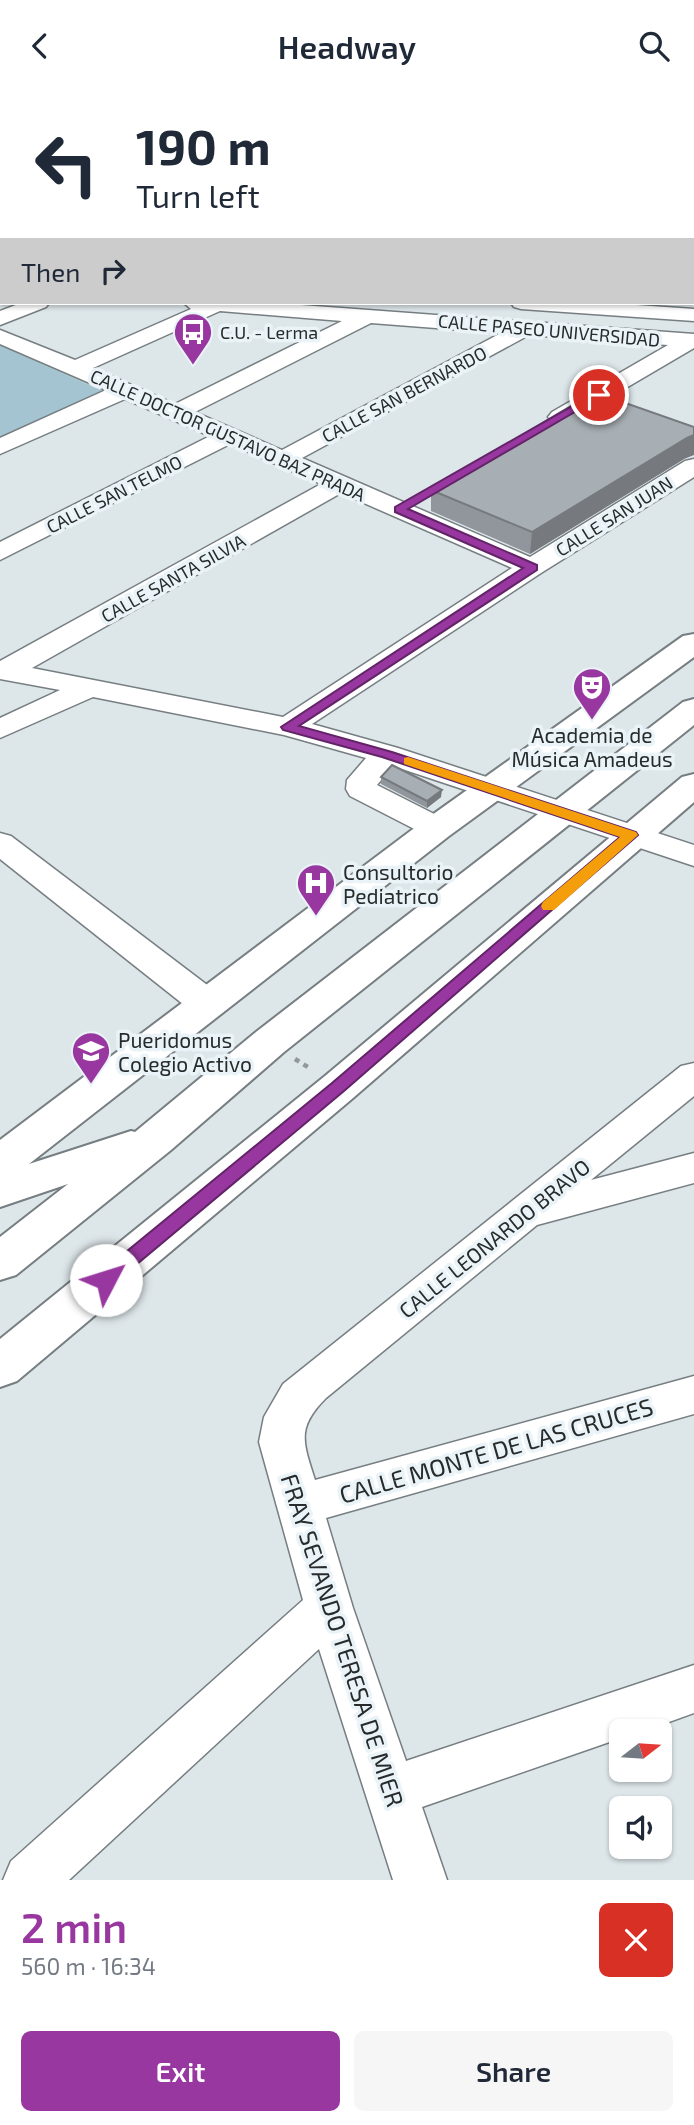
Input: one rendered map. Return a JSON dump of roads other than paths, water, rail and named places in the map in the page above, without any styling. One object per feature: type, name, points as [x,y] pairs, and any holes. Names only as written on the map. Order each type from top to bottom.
[{"type":"main road","points":[[0,1163],[438,828],[694,643]]},
{"type":"main road","points":[[0,1262],[156,1139],[270,1042],[694,709]]},
{"type":"main road","points":[[0,1367],[338,1087],[694,784]]},
{"type":"main road","points":[[0,1190],[156,1139]]},
{"type":"street","points":[[0,319],[34,305]]},
{"type":"street","points":[[76,368],[217,305]]},
{"type":"street","name":"CALLE PASEO UNIVERSIDAD","points":[[217,305],[369,316],[526,317]]},
{"type":"street","name":"CALLE PASEO UNIVERSIDAD","points":[[355,305],[691,332]]},
{"type":"street","points":[[177,412],[369,316]]},
{"type":"street","name":"CALLE SAN BERNARDO","points":[[283,459],[526,317]]},
{"type":"street","points":[[540,429],[599,395],[691,332]]},
{"type":"street","name":"CALLE DOCTOR GUSTAVO BAZ PRADA","points":[[0,336],[532,567]]},
{"type":"street","points":[[0,447],[126,390]]},
{"type":"street","points":[[599,395],[623,405]]},
{"type":"street","name":"CALLE SAN TELMO","points":[[0,552],[228,436]]},
{"type":"street","name":"CALLE SAN JUAN","points":[[288,727],[532,567],[694,466]]},
{"type":"street","name":"CALLE SANTA SILVIA","points":[[3,670],[340,484]]},
{"type":"street","points":[[399,510],[423,496]]},
{"type":"street","points":[[3,670],[288,727],[387,754],[694,856]]},
{"type":"street","points":[[0,729],[89,688]]},
{"type":"street","points":[[387,754],[362,780],[360,789],[438,828]]},
{"type":"street","points":[[0,843],[206,1003]]},
{"type":"street","name":"CALLE LEONARDO BRAVO","points":[[294,1401],[694,1076]]},
{"type":"street","points":[[526,1213],[694,1167]]},
{"type":"street","name":"CALLE MONTE DE LAS CRUCES","points":[[298,1505],[694,1395]]},
{"type":"street","name":"FRAY SEVANDO TERESA DE MIER","points":[[294,1401],[282,1427],[281,1441],[329,1608],[420,1880]]},
{"type":"street","points":[[30,1880],[329,1608]]},
{"type":"street","points":[[391,1792],[694,1689]]},
{"type":"place","name":"C.U. - Lerma","points":[[193,366]]},
{"type":"place","name":"Academia de Música Amadeus","points":[[592,721]]},
{"type":"place","name":"Consultorio Pediatrico","points":[[316,917]]},
{"type":"place","name":"Pueridomus Colegio Activo","points":[[91,1085]]}]
